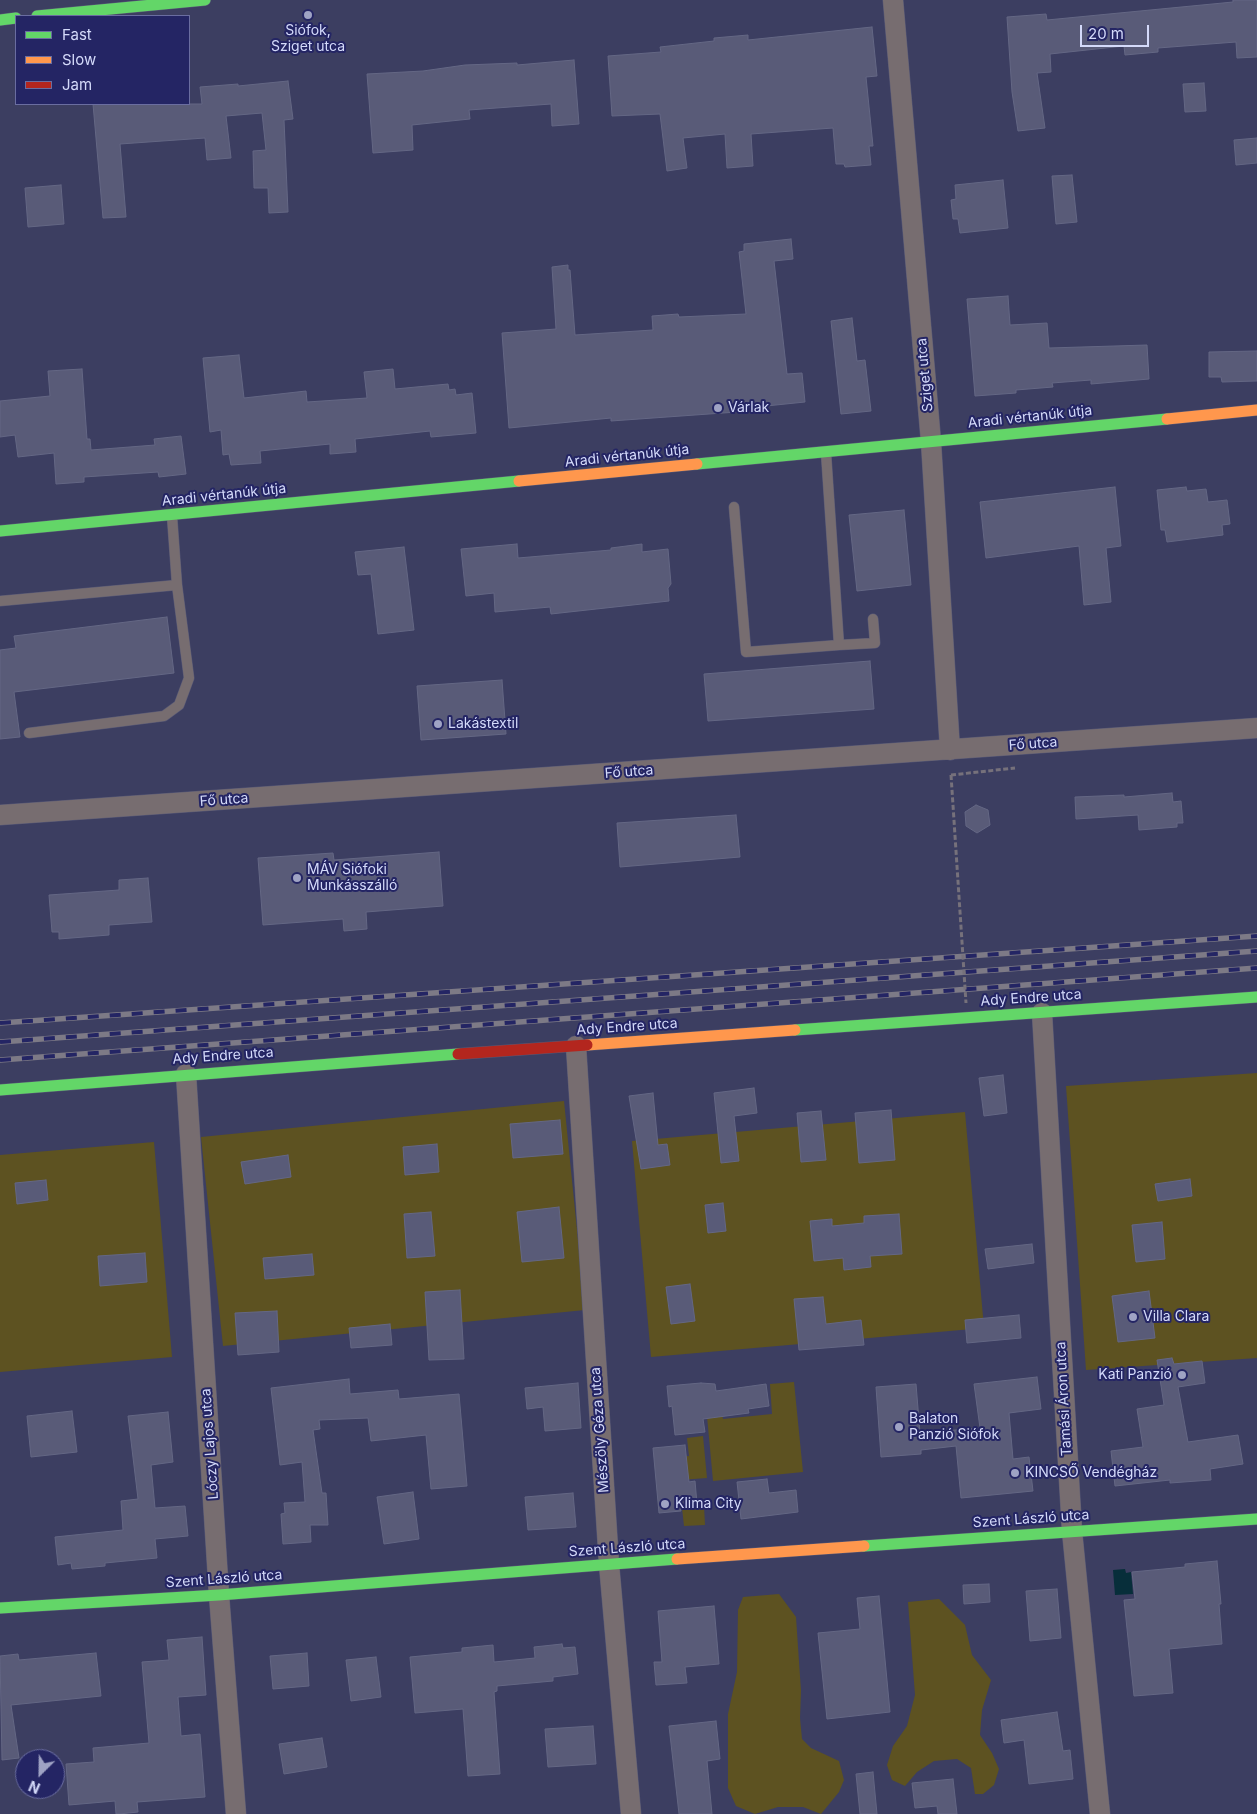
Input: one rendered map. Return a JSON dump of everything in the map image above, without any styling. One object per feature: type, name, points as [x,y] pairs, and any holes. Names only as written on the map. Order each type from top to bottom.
[{"type":"street","points":[[48,15],[205,0]]},
{"type":"street","name":"Sziget utca","points":[[893,0],[931,442],[950,750]]},
{"type":"street","points":[[0,20],[15,18]]},
{"type":"street","name":"Aradi vértanúk útja","points":[[0,532],[1257,410]]},
{"type":"street","name":"Fő utca","points":[[0,815],[1257,728]]},
{"type":"street","name":"Ady Endre utca","points":[[0,1090],[186,1074],[1257,997]]},
{"type":"street","name":"Tamási Áron utca","points":[[1042,1013],[1072,1532],[1100,1814]]},
{"type":"street","name":"Mészöly Géza utca","points":[[576,1046],[609,1564],[631,1814]]},
{"type":"street","name":"Lóczy Lajos utca","points":[[186,1074],[219,1595],[236,1814]]},
{"type":"street","name":"Szent László utca","points":[[0,1608],[219,1595],[609,1564],[1257,1519]]},
{"type":"lane","points":[[826,452],[839,645]]},
{"type":"lane","points":[[734,507],[746,652],[876,643],[873,620]]},
{"type":"lane","points":[[29,733],[164,716],[179,705],[189,678],[177,585],[172,515]]},
{"type":"lane","points":[[0,601],[177,585]]},
{"type":"path","points":[[966,1002],[951,775],[1019,768]]},
{"type":"shaded area","points":[[1257,1073],[1257,1358],[1086,1370],[1066,1086]]},
{"type":"shaded area","points":[[564,1101],[585,1310],[223,1346],[201,1137]]},
{"type":"shaded area","points":[[965,1112],[984,1328],[651,1357],[632,1141]]},
{"type":"shaded area","points":[[154,1142],[172,1357],[0,1372],[0,1155]]},
{"type":"shaded area","points":[[794,1382],[803,1472],[713,1481],[707,1416],[722,1414],[723,1419],[772,1414],[770,1384]]},
{"type":"shaded area","points":[[703,1436],[707,1478],[680,1480],[678,1457],[689,1456],[687,1438]]},
{"type":"shaded area","points":[[704,1506],[705,1525],[684,1526],[682,1508]]},
{"type":"shaded area","points":[[779,1594],[796,1617],[802,1739],[811,1748],[839,1761],[844,1780],[839,1792],[821,1814],[803,1807],[778,1807],[755,1814],[736,1806],[728,1788],[728,1714],[737,1672],[738,1610],[743,1597]]},
{"type":"shaded area","points":[[939,1599],[965,1625],[972,1655],[991,1680],[982,1710],[980,1735],[992,1753],[999,1769],[994,1785],[983,1794],[975,1794],[971,1768],[957,1759],[934,1761],[917,1772],[905,1786],[892,1780],[887,1765],[893,1746],[907,1726],[915,1695],[908,1602]]},
{"type":"water","points":[[1125,1569],[1126,1573],[1131,1572],[1133,1594],[1115,1595],[1113,1570]]},
{"type":"building","points":[[1233,0],[1257,0],[1257,57],[1237,58],[1236,42],[1158,48],[1158,52],[1125,55],[1124,46],[1050,54],[1051,72],[1037,73],[1045,128],[1018,131],[1012,92],[1007,17],[1046,14],[1047,20],[1233,2]]},
{"type":"building","points":[[872,27],[877,76],[866,77],[873,146],[869,146],[871,165],[845,167],[844,164],[836,164],[833,128],[751,134],[753,166],[727,168],[725,134],[683,138],[687,168],[667,171],[660,114],[612,116],[608,56],[661,52],[660,47],[714,41],[714,38],[748,35],[748,40]]},
{"type":"building","points":[[574,60],[579,124],[552,126],[551,104],[469,110],[470,119],[412,125],[413,150],[373,153],[367,74],[423,71],[465,65],[517,63],[517,65]]},
{"type":"building","points":[[288,81],[293,119],[284,120],[288,212],[269,213],[268,188],[254,188],[253,151],[266,150],[262,113],[226,116],[231,158],[207,160],[205,138],[120,144],[126,217],[103,218],[93,105],[202,104],[200,87],[238,84],[238,86]]},
{"type":"building","points":[[1204,83],[1206,111],[1185,112],[1183,84]]},
{"type":"building","points":[[1257,138],[1257,163],[1236,165],[1234,140]]},
{"type":"building","points":[[1072,175],[1077,222],[1056,224],[1052,176]]},
{"type":"building","points":[[1003,180],[1008,228],[960,233],[958,219],[953,219],[951,200],[956,199],[955,185]]},
{"type":"building","points":[[61,185],[64,224],[28,227],[25,188]]},
{"type":"building","points":[[791,239],[793,259],[774,261],[787,374],[802,373],[805,402],[737,409],[737,412],[611,421],[611,418],[509,428],[502,333],[556,329],[552,267],[568,265],[568,270],[570,270],[575,335],[653,330],[652,316],[678,314],[679,317],[746,314],[739,252],[744,251],[744,244]]},
{"type":"building","points":[[1008,296],[1010,325],[1047,323],[1049,348],[1147,345],[1149,379],[1091,384],[1091,380],[1052,383],[1053,387],[1016,390],[1016,393],[975,396],[967,299]]},
{"type":"building","points":[[852,318],[857,361],[865,360],[871,411],[841,414],[831,321]]},
{"type":"building","points":[[1257,351],[1257,381],[1222,382],[1221,377],[1209,377],[1209,352]]},
{"type":"building","points":[[239,355],[244,398],[306,391],[307,402],[367,398],[364,372],[393,369],[395,389],[448,384],[449,390],[455,389],[456,395],[472,393],[476,433],[431,437],[430,431],[355,439],[356,452],[330,454],[330,444],[260,451],[261,463],[231,465],[229,454],[223,455],[221,430],[210,432],[203,358]]},
{"type":"building","points":[[82,369],[87,439],[90,439],[91,450],[155,445],[154,439],[181,436],[186,474],[159,477],[158,472],[84,477],[84,482],[56,484],[54,453],[18,457],[15,435],[0,437],[0,401],[50,396],[48,371]]},
{"type":"building","points":[[1115,487],[1121,546],[1106,548],[1111,602],[1084,605],[1079,546],[986,558],[980,502]]},
{"type":"building","points":[[1186,487],[1187,491],[1206,489],[1208,502],[1227,500],[1230,524],[1222,525],[1223,535],[1167,542],[1165,530],[1161,530],[1157,490]]},
{"type":"building","points":[[904,510],[911,585],[857,591],[849,515]]},
{"type":"building","points":[[517,544],[518,558],[611,550],[611,548],[642,544],[642,552],[668,549],[671,584],[668,588],[669,601],[551,614],[550,607],[495,612],[494,593],[466,596],[461,549]]},
{"type":"building","points":[[404,547],[414,630],[378,634],[371,574],[358,575],[355,552]]},
{"type":"building","points":[[167,617],[174,673],[14,692],[20,737],[0,739],[0,650],[16,648],[14,636]]},
{"type":"building","points":[[870,661],[874,709],[708,721],[704,674]]},
{"type":"building","points":[[502,680],[506,734],[421,740],[417,686]]},
{"type":"building","points":[[1172,793],[1173,802],[1181,801],[1183,823],[1177,823],[1177,827],[1139,830],[1138,815],[1076,819],[1075,797],[1124,795],[1124,797]]},
{"type":"building","points":[[976,805],[988,810],[990,825],[977,833],[966,826],[965,812]]},
{"type":"building","points":[[736,815],[740,857],[620,867],[617,823]]},
{"type":"building","name":"MÁV Siófoki Munkásszálló","points":[[439,852],[443,906],[366,912],[367,929],[344,931],[343,919],[263,925],[258,858],[333,853],[334,860]]},
{"type":"building","points":[[148,878],[152,922],[109,925],[109,935],[59,939],[59,932],[52,932],[49,895],[119,890],[119,880]]},
{"type":"building","points":[[1003,1075],[1007,1113],[984,1116],[979,1078]]},
{"type":"building","points":[[754,1088],[757,1113],[734,1116],[739,1161],[721,1163],[714,1093]]},
{"type":"building","points":[[653,1093],[658,1145],[667,1144],[670,1165],[641,1169],[629,1096]]},
{"type":"building","points":[[891,1110],[895,1160],[859,1163],[855,1113]]},
{"type":"building","points":[[821,1111],[826,1160],[801,1162],[797,1113]]},
{"type":"building","points":[[560,1120],[563,1154],[513,1158],[510,1124]]},
{"type":"building","points":[[437,1144],[439,1172],[405,1175],[403,1147]]},
{"type":"building","points":[[288,1155],[291,1177],[245,1184],[241,1162]]},
{"type":"building","points":[[1190,1179],[1192,1196],[1158,1201],[1155,1184]]},
{"type":"building","points":[[46,1180],[48,1200],[17,1204],[15,1183]]},
{"type":"building","points":[[723,1203],[726,1231],[708,1233],[705,1205]]},
{"type":"building","points":[[559,1207],[564,1258],[522,1262],[517,1212]]},
{"type":"building","points":[[431,1212],[435,1256],[407,1258],[404,1214]]},
{"type":"building","points":[[899,1214],[902,1254],[870,1256],[871,1267],[844,1270],[843,1258],[814,1261],[810,1221],[832,1219],[832,1226],[864,1223],[864,1216]]},
{"type":"building","points":[[1162,1222],[1165,1259],[1136,1262],[1132,1225]]},
{"type":"building","points":[[1032,1244],[1034,1263],[988,1269],[985,1249]]},
{"type":"building","points":[[145,1253],[147,1282],[100,1286],[98,1256]]},
{"type":"building","points":[[312,1254],[314,1275],[265,1279],[263,1258]]},
{"type":"building","points":[[690,1284],[695,1321],[671,1324],[666,1287]]},
{"type":"building","points":[[460,1290],[464,1359],[429,1360],[425,1292]]},
{"type":"building","name":"Villa Clara","points":[[1149,1291],[1155,1338],[1118,1342],[1112,1296]]},
{"type":"building","points":[[823,1297],[826,1324],[861,1320],[864,1345],[799,1350],[794,1299]]},
{"type":"building","points":[[277,1311],[279,1352],[238,1355],[235,1313]]},
{"type":"building","points":[[1019,1315],[1021,1338],[967,1343],[965,1320]]},
{"type":"building","points":[[390,1324],[392,1345],[351,1348],[349,1328]]},
{"type":"building","points":[[1172,1358],[1174,1364],[1202,1361],[1205,1383],[1178,1387],[1188,1442],[1238,1435],[1243,1464],[1210,1469],[1211,1480],[1170,1483],[1170,1480],[1115,1486],[1111,1451],[1143,1447],[1137,1409],[1164,1405],[1157,1360]]},
{"type":"building","points":[[1037,1377],[1041,1409],[1009,1413],[1013,1459],[1029,1457],[1033,1491],[961,1498],[956,1446],[921,1450],[921,1454],[881,1457],[876,1387],[916,1384],[920,1433],[980,1428],[974,1384]]},
{"type":"building","points":[[349,1379],[350,1394],[398,1390],[399,1399],[459,1394],[467,1486],[431,1489],[426,1435],[371,1441],[368,1418],[319,1420],[320,1429],[313,1430],[322,1493],[326,1493],[328,1525],[310,1525],[311,1542],[283,1544],[281,1514],[285,1513],[284,1503],[305,1502],[302,1462],[280,1465],[271,1388]]},
{"type":"building","points":[[578,1383],[581,1428],[545,1431],[543,1407],[527,1409],[525,1388]]},
{"type":"building","points":[[701,1383],[715,1384],[716,1391],[766,1384],[769,1406],[748,1409],[749,1413],[703,1419],[705,1432],[675,1435],[672,1406],[669,1407],[667,1386]]},
{"type":"building","points":[[72,1411],[77,1452],[31,1457],[27,1416]]},
{"type":"building","points":[[168,1412],[173,1462],[151,1465],[155,1508],[185,1506],[188,1536],[155,1539],[157,1558],[105,1563],[105,1566],[72,1569],[71,1563],[58,1565],[55,1537],[123,1530],[121,1501],[138,1499],[128,1416]]},
{"type":"building","points":[[685,1445],[689,1482],[695,1481],[697,1504],[680,1505],[681,1511],[659,1513],[653,1448]]},
{"type":"building","points":[[767,1479],[769,1493],[796,1490],[798,1512],[741,1519],[737,1482]]},
{"type":"building","points":[[413,1492],[419,1539],[384,1544],[377,1497]]},
{"type":"building","points":[[573,1493],[576,1527],[528,1530],[525,1497]]},
{"type":"building","points":[[1217,1561],[1222,1644],[1169,1649],[1173,1693],[1134,1696],[1124,1600],[1135,1599],[1132,1572],[1185,1567],[1185,1564]]},
{"type":"building","points":[[989,1584],[990,1602],[964,1604],[963,1585]]},
{"type":"building","points":[[1057,1589],[1061,1638],[1030,1641],[1026,1591]]},
{"type":"building","points":[[879,1596],[890,1712],[827,1719],[818,1633],[860,1629],[857,1598]]},
{"type":"building","points":[[714,1606],[719,1664],[685,1667],[687,1683],[656,1685],[654,1662],[662,1662],[658,1611]]},
{"type":"building","points":[[202,1637],[206,1695],[178,1697],[181,1736],[200,1734],[205,1797],[137,1802],[138,1812],[119,1814],[116,1814],[115,1801],[69,1805],[66,1764],[94,1762],[93,1748],[149,1743],[142,1662],[169,1660],[167,1640]]},
{"type":"building","points":[[562,1644],[563,1648],[575,1647],[578,1674],[553,1677],[553,1681],[497,1686],[497,1691],[494,1692],[500,1774],[468,1776],[463,1709],[415,1713],[410,1657],[462,1652],[462,1648],[493,1645],[494,1662],[535,1658],[534,1647]]},
{"type":"building","points":[[96,1653],[101,1696],[11,1705],[18,1749],[15,1749],[15,1758],[2,1760],[0,1656],[18,1654],[19,1660]]},
{"type":"building","points":[[307,1653],[309,1686],[273,1689],[270,1656]]},
{"type":"building","points":[[376,1657],[381,1697],[351,1701],[346,1660]]},
{"type":"building","points":[[1057,1712],[1063,1751],[1070,1750],[1073,1779],[1029,1784],[1024,1740],[1004,1743],[1001,1720]]},
{"type":"building","points":[[716,1721],[720,1759],[707,1761],[712,1814],[679,1814],[669,1726]]},
{"type":"building","points":[[593,1726],[596,1764],[548,1767],[545,1729]]},
{"type":"building","points":[[322,1738],[327,1767],[284,1774],[279,1744]]},
{"type":"building","points":[[873,1772],[877,1814],[860,1814],[856,1774]]},
{"type":"building","points":[[953,1779],[957,1814],[938,1814],[937,1806],[915,1808],[912,1783]]},
{"type":"railway","points":[[0,1023],[1257,936]]},
{"type":"railway","points":[[0,1042],[1257,951]]},
{"type":"railway","points":[[0,1060],[1257,968]]},
{"type":"traffic: fast","points":[[48,15],[205,0]]},
{"type":"traffic: fast","points":[[0,20],[15,18]]},
{"type":"traffic: fast","points":[[697,464],[1167,419]]},
{"type":"traffic: fast","points":[[0,531],[519,481]]},
{"type":"traffic: fast","points":[[795,1030],[1257,997]]},
{"type":"traffic: fast","points":[[0,1090],[458,1054]]},
{"type":"traffic: fast","points":[[864,1546],[1257,1519]]},
{"type":"traffic: fast","points":[[0,1608],[219,1595],[677,1559]]},
{"type":"traffic: slow","points":[[1167,419],[1257,410]]},
{"type":"traffic: slow","points":[[519,481],[697,464]]},
{"type":"traffic: slow","points":[[587,1045],[795,1030]]},
{"type":"traffic: slow","points":[[677,1559],[864,1546]]},
{"type":"traffic: jam","points":[[458,1054],[587,1045]]},
{"type":"place","name":"Siófok, Sziget utca","points":[[308,15]]},
{"type":"place","name":"Várlak","points":[[718,408]]},
{"type":"place","name":"Lakástextil","points":[[438,724]]},
{"type":"place","name":"MÁV Siófoki Munkásszálló","points":[[297,878]]},
{"type":"place","name":"Villa Clara","points":[[1133,1317]]},
{"type":"place","name":"Kati Panzió","points":[[1182,1375]]},
{"type":"place","name":"Balaton Panzió Siófok","points":[[899,1427]]},
{"type":"place","name":"KINCSŐ Vendégház","points":[[1015,1473]]},
{"type":"place","name":"Klima City","points":[[665,1504]]}]
